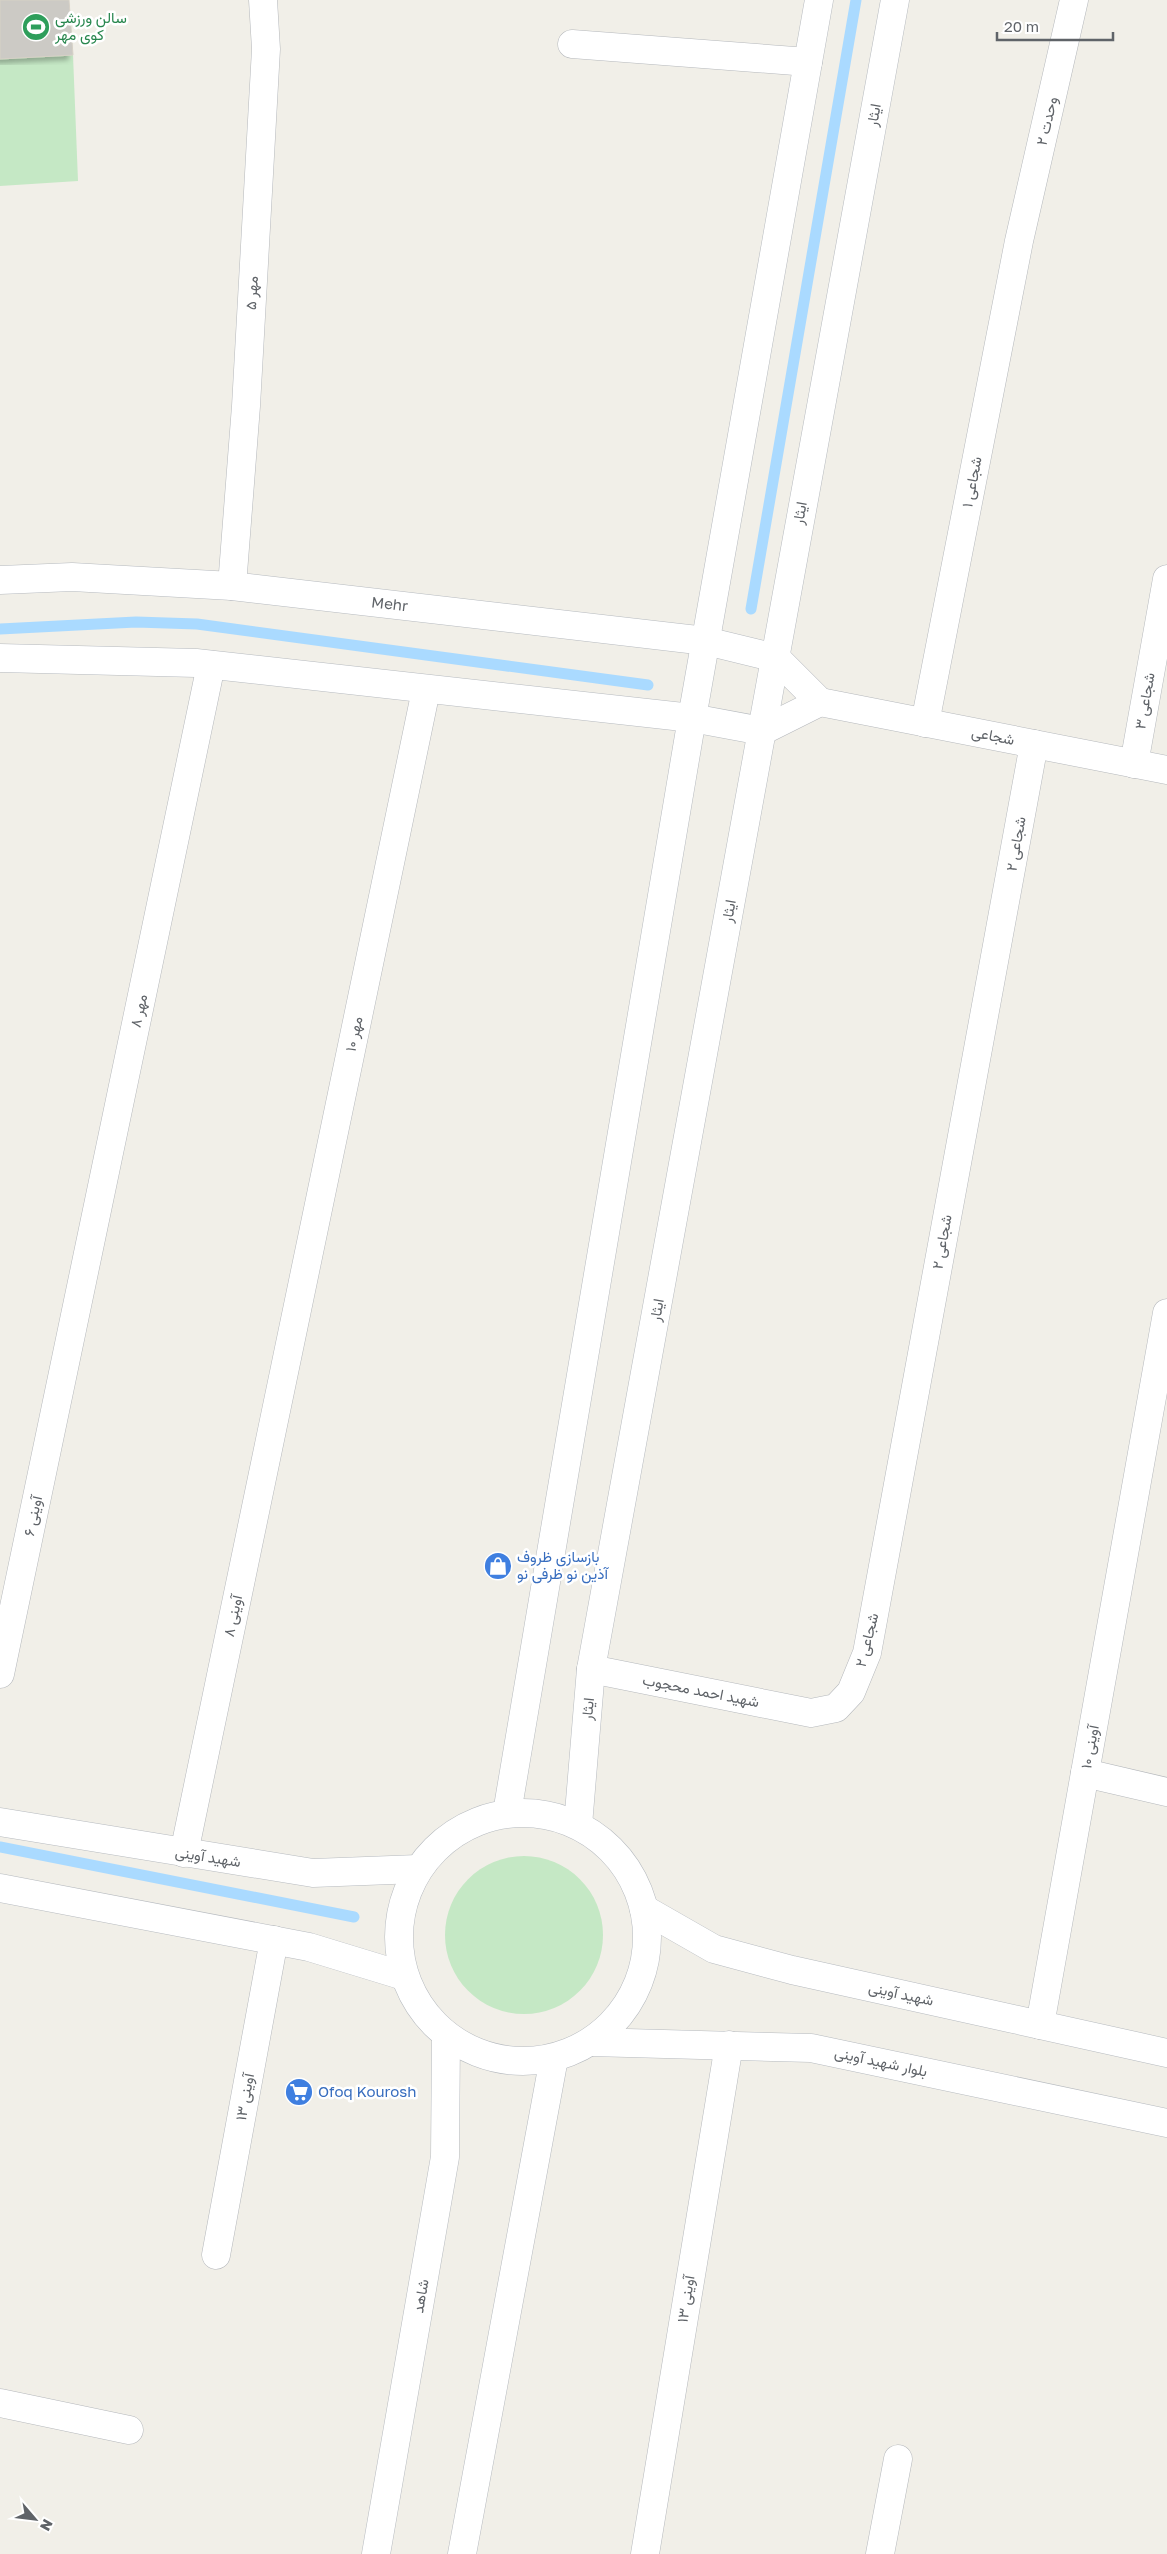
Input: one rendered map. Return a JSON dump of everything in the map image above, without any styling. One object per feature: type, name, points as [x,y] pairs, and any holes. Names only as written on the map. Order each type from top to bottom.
[{"type":"street","name":"مهر ۵","points":[[232,586],[247,396],[266,49],[263,0]]},
{"type":"street","points":[[507,1813],[692,718],[819,0]]},
{"type":"street","name":"ایثار","points":[[578,1825],[592,1669],[895,0]]},
{"type":"street","name":"وحدت ۲","points":[[1019,241],[1074,0]]},
{"type":"street","points":[[572,44],[808,62]]},
{"type":"street","name":"شجاعی ۱","points":[[925,723],[1019,241]]},
{"type":"street","name":"Mehr","points":[[0,580],[72,577],[232,586],[706,641],[776,658]]},
{"type":"street","name":"شجاعی ۳","points":[[1134,764],[1167,579]]},
{"type":"street","points":[[0,658],[212,665],[692,718],[762,731],[820,702],[776,658]]},
{"type":"street","name":"مهر ۸","points":[[66,1358],[212,665]]},
{"type":"street","name":"مهر ۱۰","points":[[283,1378],[426,690]]},
{"type":"street","name":"شجاعی","points":[[820,702],[1167,770]]},
{"type":"street","name":"شجاعی ۲","points":[[811,1713],[836,1708],[851,1692],[867,1653],[1034,744]]},
{"type":"street","name":"۱۰ آوینی","points":[[1040,2025],[1166,1327]]},
{"type":"street","name":"۶ آوینی","points":[[0,1674],[66,1358]]},
{"type":"street","name":"۸ آوینی","points":[[184,1853],[283,1378]]},
{"type":"street","name":"شهید احمد محجوب","points":[[592,1669],[811,1713]]},
{"type":"street","points":[[1085,1773],[1167,1792]]},
{"type":"street","points":[[532,1812],[556,1816],[578,1825],[608,1846],[631,1874],[644,1909],[647,1947],[638,1984],[619,2017],[591,2042],[554,2058],[497,2060],[446,2036],[420,2009],[404,1976],[398,1940],[403,1903],[418,1869],[442,1842],[473,1822],[507,1813],[532,1812]]},
{"type":"street","name":"شهید آوینی","points":[[0,1822],[313,1873],[418,1869]]},
{"type":"street","points":[[0,1888],[309,1947],[404,1976]]},
{"type":"street","name":"شهید آوینی","points":[[644,1909],[714,1949],[792,1970],[1167,2053]]},
{"type":"street","name":"۱۳ آوینی","points":[[216,2254],[274,1940]]},
{"type":"street","name":"شاهد","points":[[376,2554],[445,2157],[446,2036]]},
{"type":"street","name":"بلوار شهید آوینی","points":[[591,2042],[811,2048],[1167,2123]]},
{"type":"street","name":"آوینی ۱۳","points":[[645,2554],[729,2045]]},
{"type":"street","points":[[462,2554],[554,2058]]},
{"type":"street","points":[[0,2403],[129,2430]]},
{"type":"street","points":[[880,2554],[898,2459]]},
{"type":"green space","points":[[73,55],[78,181],[0,186],[0,59]]},
{"type":"green space","points":[[532,1856],[547,1859],[561,1865],[580,1879],[590,1891],[600,1912],[603,1935],[600,1958],[590,1979],[580,1991],[568,2001],[547,2011],[532,2014],[516,2014],[501,2011],[480,2001],[458,1979],[446,1950],[445,1927],[448,1912],[458,1891],[480,1869],[509,1857]]},
{"type":"building","name":"سالن ورزشی کوی مهر","points":[[0,0],[69,0],[73,55],[0,59]]},
{"type":"waterway","points":[[751,609],[856,0]]},
{"type":"waterway","points":[[0,629],[136,622],[197,624],[648,685]]},
{"type":"waterway","points":[[0,1847],[354,1917]]},
{"type":"place","name":"سالن ورزشی کوی مهر","points":[[36,27]]},
{"type":"place","name":"بازسازی ظروف آذین نو ظرفی نو","points":[[498,1566]]},
{"type":"place","name":"Ofoq Kourosh","points":[[299,2092]]}]
